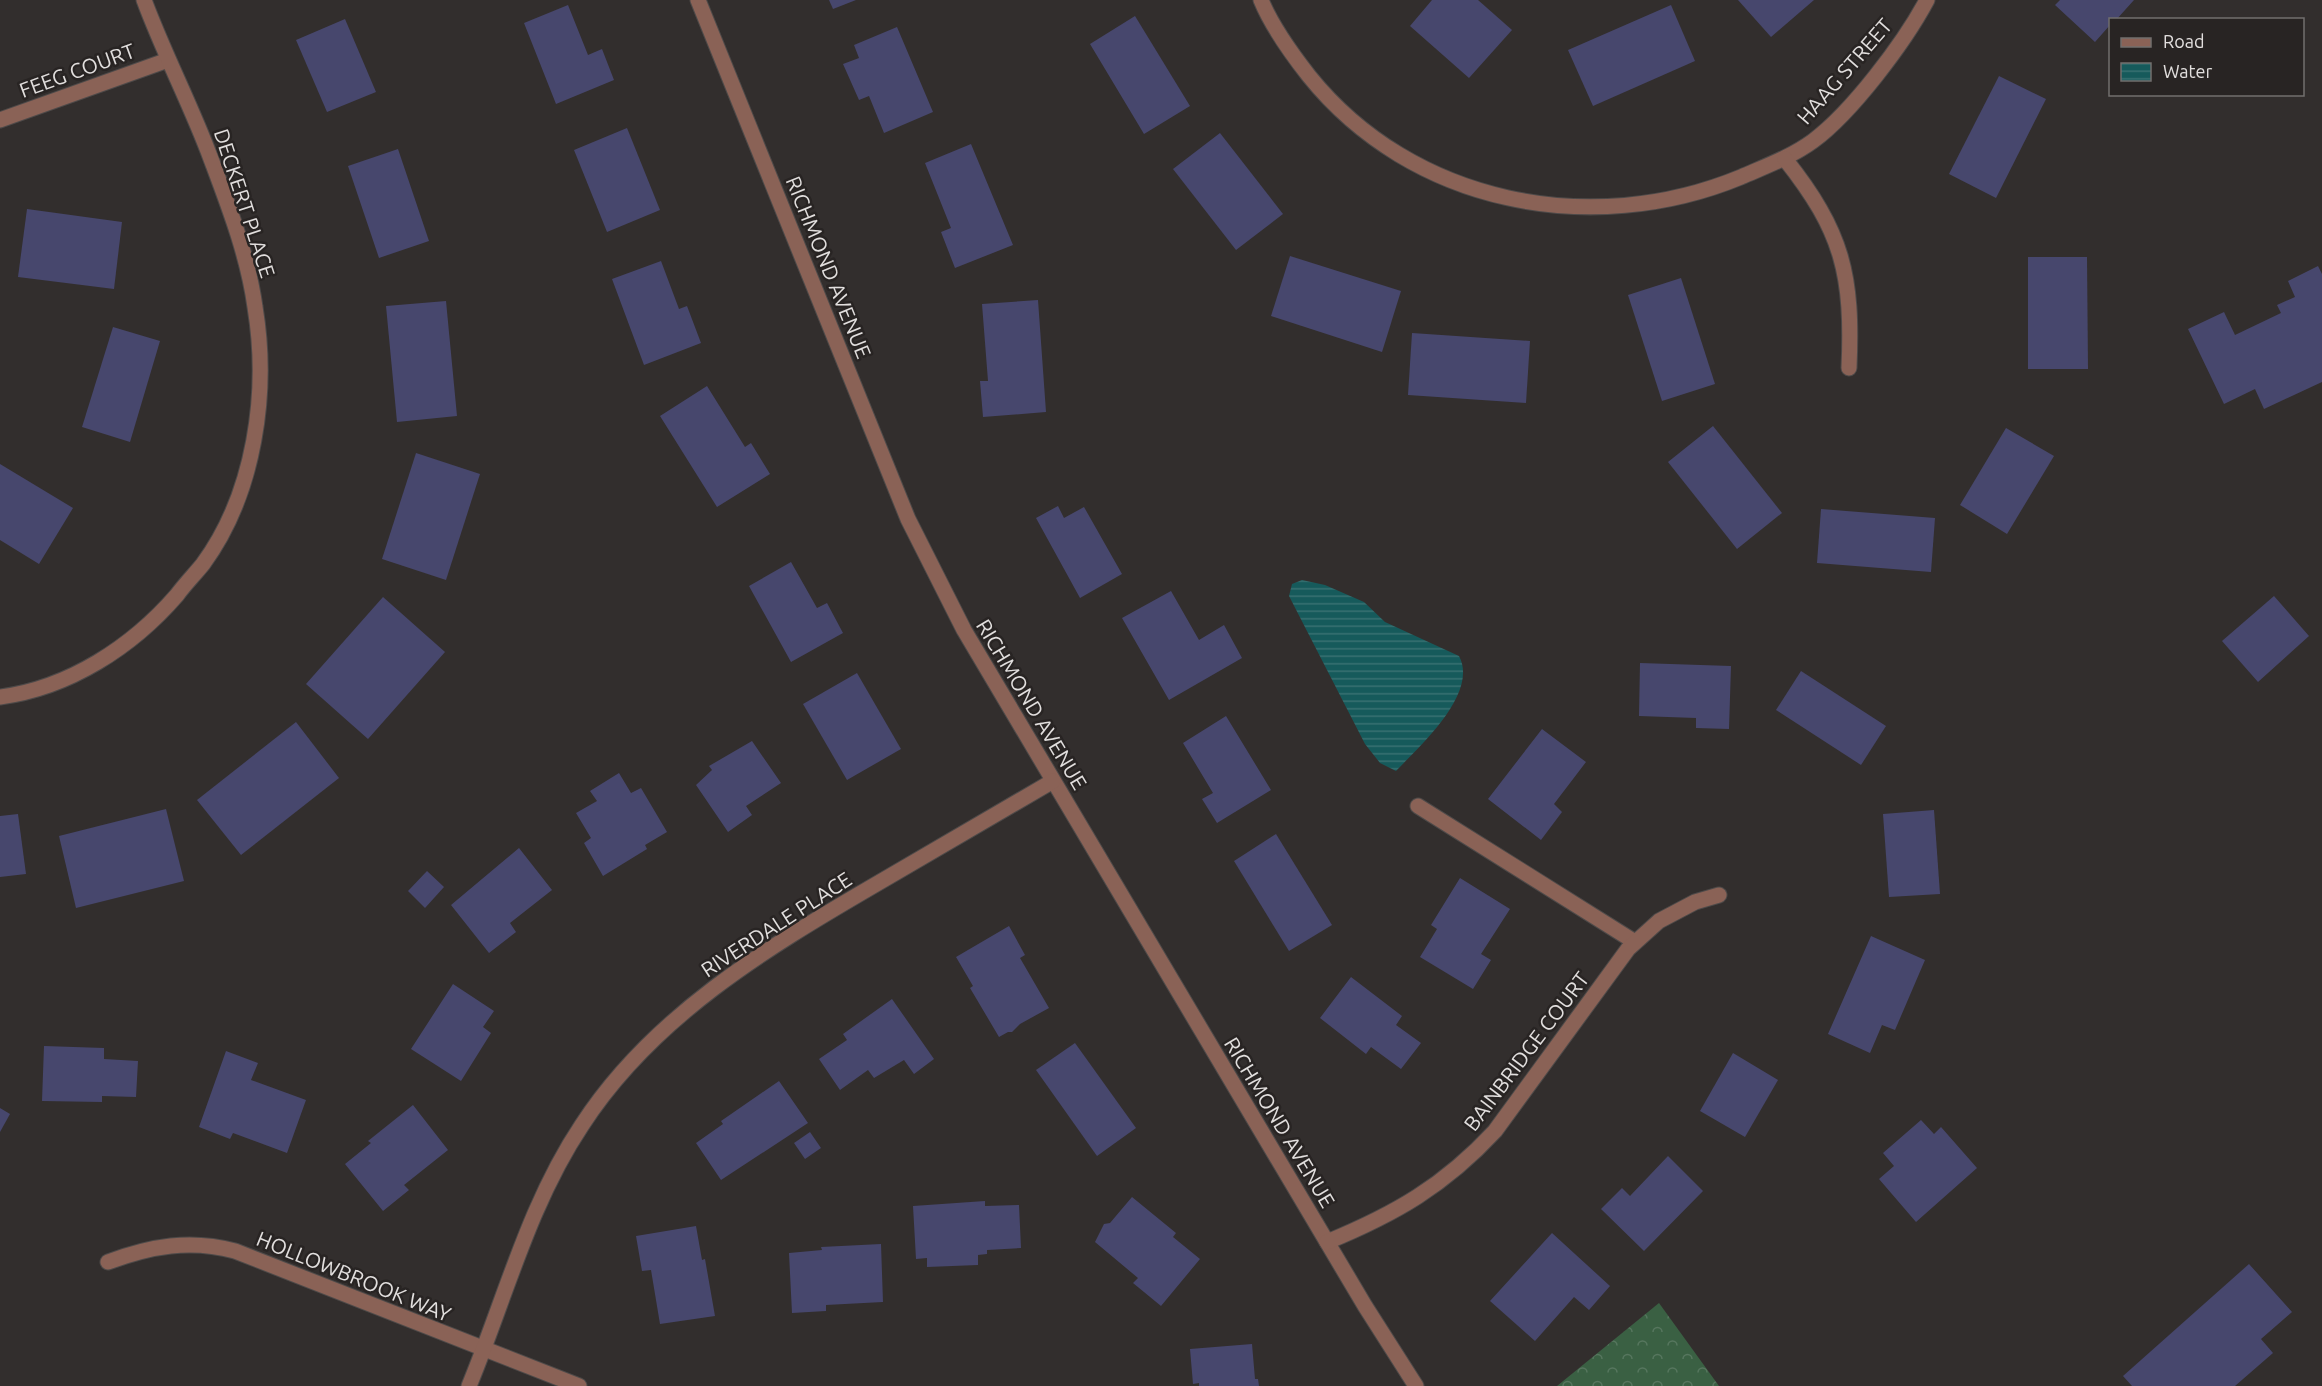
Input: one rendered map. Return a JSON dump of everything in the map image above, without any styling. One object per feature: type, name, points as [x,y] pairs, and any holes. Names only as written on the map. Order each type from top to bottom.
[{"type":"street","name":"DECKERT PLACE","points":[[0,697],[40,690],[77,675],[161,612],[204,563],[230,516],[246,473],[255,427],[260,367],[256,308],[246,261],[211,157],[144,0]]},
{"type":"street","name":"RICHMOND AVENUE","points":[[698,0],[908,519],[963,630],[1327,1242],[1416,1386]]},
{"type":"street","name":"HAAG STREET","points":[[1261,0],[1296,59],[1326,96],[1350,120],[1404,159],[1453,182],[1508,199],[1554,206],[1612,206],[1668,200],[1722,185],[1785,159],[1814,140],[1842,112],[1890,58],[1927,0]]},
{"type":"street","name":"FEEG COURT","points":[[0,120],[168,60]]},
{"type":"street","points":[[1785,159],[1812,194],[1837,241],[1848,285],[1851,320],[1849,368]]},
{"type":"street","name":"RIVERDALE PLACE","points":[[469,1386],[528,1231],[566,1150],[583,1123],[647,1048],[698,1001],[776,944],[1053,781]]},
{"type":"street","points":[[1418,807],[1635,942]]},
{"type":"street","name":"BAINBRIDGE COURT","points":[[1327,1242],[1394,1212],[1434,1187],[1479,1148],[1495,1131],[1635,942],[1659,921],[1695,902],[1719,895]]},
{"type":"street","name":"HOLLOWBROOK WAY","points":[[108,1262],[140,1250],[177,1244],[212,1245],[246,1256],[579,1386]]},
{"type":"green space","points":[[1659,1303],[1719,1386],[1557,1386]]},
{"type":"water","points":[[1302,580],[1325,585],[1364,602],[1385,622],[1459,656],[1463,671],[1461,686],[1454,702],[1432,733],[1396,771],[1380,763],[1365,744],[1289,596],[1292,584]]},
{"type":"building","points":[[829,0],[856,0],[833,9]]},
{"type":"building","points":[[1432,0],[1478,0],[1512,30],[1469,78],[1410,26]]},
{"type":"building","points":[[1738,0],[1814,0],[1771,37]]},
{"type":"building","points":[[2060,0],[2134,0],[2118,18],[2109,18],[2109,26],[2095,42],[2055,5]]},
{"type":"building","points":[[568,5],[588,55],[602,49],[614,80],[556,104],[524,23]]},
{"type":"building","points":[[1671,5],[1695,61],[1593,106],[1568,50]]},
{"type":"building","points":[[1135,16],[1190,106],[1144,134],[1090,44]]},
{"type":"building","points":[[345,19],[376,92],[327,112],[296,40]]},
{"type":"building","points":[[897,27],[933,112],[884,133],[869,96],[859,100],[843,64],[859,58],[854,45]]},
{"type":"building","points":[[1999,76],[2046,99],[1996,198],[1949,174]]},
{"type":"building","points":[[627,128],[660,210],[607,232],[574,150]]},
{"type":"building","points":[[1220,133],[1283,214],[1236,250],[1173,169]]},
{"type":"building","points":[[971,144],[1013,245],[955,268],[941,232],[951,228],[925,163]]},
{"type":"building","points":[[398,149],[429,241],[379,258],[348,166]]},
{"type":"building","points":[[27,209],[122,222],[114,289],[18,277]]},
{"type":"building","points":[[1290,256],[1401,291],[1382,352],[1271,316]]},
{"type":"building","points":[[2028,257],[2087,257],[2088,369],[2028,369]]},
{"type":"building","points":[[661,261],[679,309],[687,306],[701,343],[644,365],[612,279]]},
{"type":"building","points":[[2318,266],[2322,274],[2322,382],[2264,409],[2255,389],[2224,404],[2188,329],[2224,312],[2235,335],[2281,313],[2277,305],[2295,297],[2288,281]]},
{"type":"building","points":[[1681,278],[1715,384],[1662,401],[1628,295]]},
{"type":"building","points":[[1038,300],[1046,412],[983,417],[980,381],[988,381],[982,304]]},
{"type":"building","points":[[446,301],[457,416],[397,422],[386,306]]},
{"type":"building","points":[[113,327],[160,341],[130,442],[82,427]]},
{"type":"building","points":[[1412,333],[1530,341],[1526,403],[1408,395]]},
{"type":"building","points":[[707,386],[745,447],[751,443],[770,474],[717,507],[660,416]]},
{"type":"building","points":[[1713,426],[1782,513],[1737,549],[1668,462]]},
{"type":"building","points":[[2006,428],[2054,456],[2007,534],[1960,505]]},
{"type":"building","points":[[416,453],[480,474],[446,580],[382,559]]},
{"type":"building","points":[[0,464],[73,508],[39,564],[0,540]]},
{"type":"building","points":[[1058,506],[1064,518],[1084,507],[1122,574],[1080,598],[1036,518]]},
{"type":"building","points":[[1821,509],[1935,518],[1931,572],[1817,563]]},
{"type":"building","points":[[791,562],[817,608],[827,603],[843,633],[791,662],[749,586]]},
{"type":"building","points":[[1171,591],[1199,640],[1224,625],[1242,658],[1169,700],[1122,618]]},
{"type":"building","points":[[2274,596],[2309,636],[2258,682],[2222,641]]},
{"type":"building","points":[[383,597],[445,652],[368,739],[306,684]]},
{"type":"building","points":[[1640,663],[1731,666],[1729,729],[1696,728],[1696,718],[1639,716]]},
{"type":"building","points":[[1801,671],[1886,726],[1861,765],[1776,710]]},
{"type":"building","points":[[857,673],[901,749],[847,780],[803,704]]},
{"type":"building","points":[[1226,716],[1271,790],[1217,823],[1202,799],[1213,793],[1183,743]]},
{"type":"building","points":[[296,722],[339,778],[241,855],[197,800]]},
{"type":"building","points":[[1542,729],[1586,762],[1554,804],[1562,812],[1541,840],[1488,799]]},
{"type":"building","points":[[752,741],[781,783],[746,806],[752,815],[728,832],[696,785],[712,770],[709,766]]},
{"type":"building","points":[[619,773],[631,793],[641,788],[667,832],[645,845],[647,849],[603,876],[584,843],[591,838],[576,813],[597,801],[590,791]]},
{"type":"building","points":[[166,809],[184,881],[76,908],[59,836]]},
{"type":"building","points":[[1934,810],[1940,894],[1889,897],[1883,814]]},
{"type":"building","points":[[18,814],[26,874],[0,877],[0,816]]},
{"type":"building","points":[[1276,834],[1332,925],[1289,951],[1234,861]]},
{"type":"building","points":[[519,848],[552,890],[510,923],[516,932],[489,953],[451,905]]},
{"type":"building","points":[[427,871],[444,887],[425,908],[408,891]]},
{"type":"building","points":[[1460,878],[1510,909],[1481,954],[1491,960],[1473,989],[1420,957],[1437,929],[1431,925]]},
{"type":"building","points":[[1009,926],[1025,955],[1020,958],[1049,1008],[1020,1024],[1012,1032],[999,1037],[970,988],[973,986],[956,957]]},
{"type":"building","points":[[1871,936],[1925,960],[1895,1030],[1882,1025],[1870,1053],[1828,1034]]},
{"type":"building","points":[[1351,977],[1402,1016],[1396,1025],[1421,1043],[1401,1069],[1371,1047],[1366,1054],[1320,1018]]},
{"type":"building","points":[[453,984],[494,1011],[483,1027],[491,1033],[461,1081],[411,1049]]},
{"type":"building","points":[[892,999],[934,1059],[914,1074],[904,1060],[874,1078],[868,1070],[840,1090],[819,1059],[847,1040],[843,1034]]},
{"type":"building","points":[[1075,1043],[1136,1128],[1097,1156],[1036,1070]]},
{"type":"building","points":[[44,1046],[104,1048],[104,1059],[138,1061],[136,1097],[102,1096],[102,1102],[42,1101]]},
{"type":"building","points":[[226,1051],[258,1063],[251,1080],[306,1100],[287,1153],[233,1133],[230,1139],[199,1127]]},
{"type":"building","points":[[1733,1053],[1778,1080],[1745,1137],[1700,1111]]},
{"type":"building","points":[[779,1081],[808,1123],[721,1180],[696,1143],[723,1124],[721,1121]]},
{"type":"building","points":[[413,1105],[448,1150],[404,1185],[409,1190],[383,1211],[345,1164],[371,1143],[368,1141]]},
{"type":"building","points":[[0,1108],[10,1114],[0,1132]]},
{"type":"building","points":[[1921,1120],[1934,1134],[1941,1127],[1977,1168],[1916,1222],[1879,1179],[1894,1166],[1883,1153]]},
{"type":"building","points":[[810,1132],[821,1148],[805,1159],[794,1143]]},
{"type":"building","points":[[1668,1156],[1703,1191],[1644,1251],[1601,1209],[1622,1188],[1630,1196]]},
{"type":"building","points":[[1132,1197],[1176,1233],[1173,1237],[1200,1259],[1161,1306],[1133,1283],[1138,1278],[1095,1242],[1104,1224],[1110,1223]]},
{"type":"building","points":[[985,1201],[985,1206],[1019,1205],[1021,1248],[987,1250],[987,1254],[978,1255],[978,1265],[927,1267],[927,1258],[916,1259],[913,1206]]},
{"type":"building","points":[[696,1226],[702,1260],[705,1259],[715,1316],[660,1324],[651,1270],[642,1271],[636,1236]]},
{"type":"building","points":[[1552,1233],[1610,1286],[1589,1310],[1574,1297],[1535,1341],[1490,1301]]},
{"type":"building","points":[[881,1244],[883,1302],[826,1305],[826,1311],[792,1313],[789,1253],[822,1250],[821,1247]]},
{"type":"building","points":[[2249,1264],[2292,1312],[2261,1339],[2273,1353],[2235,1386],[2132,1386],[2123,1376]]},
{"type":"building","points":[[1252,1344],[1255,1379],[1258,1379],[1259,1386],[1199,1386],[1199,1383],[1193,1384],[1190,1349]]}]
